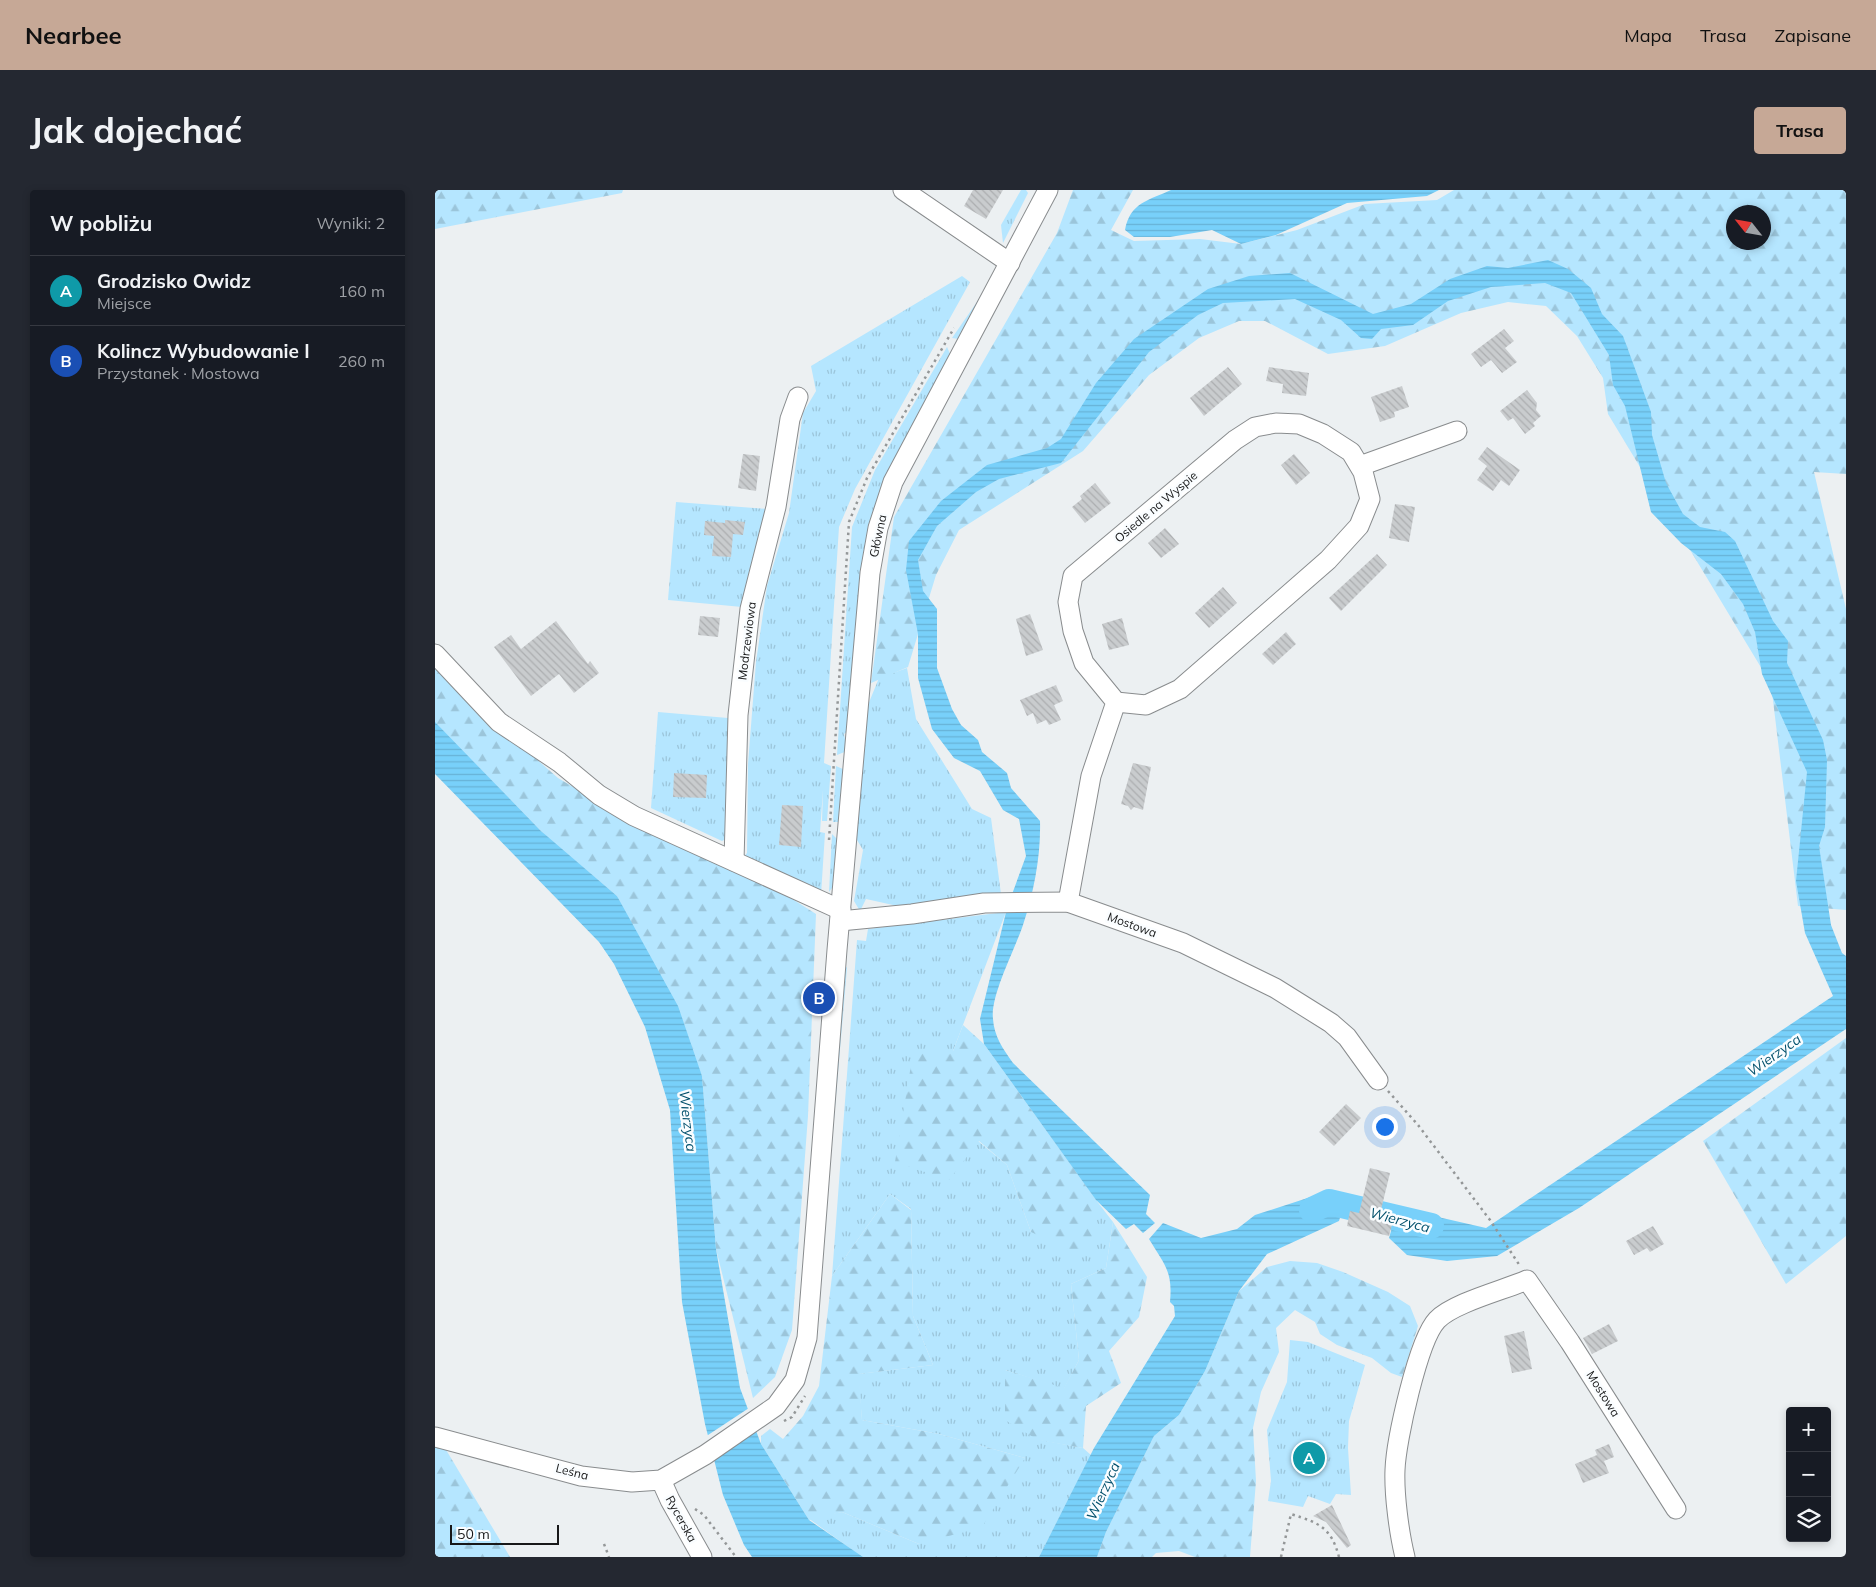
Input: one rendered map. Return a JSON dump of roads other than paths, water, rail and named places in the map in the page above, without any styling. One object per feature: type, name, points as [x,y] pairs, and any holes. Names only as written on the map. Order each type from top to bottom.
[{"type":"street","points":[[903,190],[1010,264]]},
{"type":"street","name":"Główna","points":[[756,1420],[776,1406],[795,1380],[807,1338],[870,573],[877,528],[893,482],[1048,190]]},
{"type":"street","name":"Modrzewiowa","points":[[734,861],[738,715],[750,609],[776,507],[790,420],[798,397]]},
{"type":"street","name":"Osiedle na Wyspie","points":[[1276,423],[1299,424],[1323,434],[1351,452],[1363,472],[1370,499],[1359,526],[1328,560],[1180,689],[1146,705],[1116,702],[1084,662],[1073,631],[1068,602],[1073,576],[1235,440],[1255,427],[1276,423]]},
{"type":"street","points":[[1360,466],[1457,431]]},
{"type":"street","points":[[435,654],[499,722],[559,762],[599,794],[633,816],[734,861],[841,916]]},
{"type":"street","points":[[1068,902],[1091,776],[1116,702]]},
{"type":"street","name":"Mostowa","points":[[841,916],[912,914],[984,903],[1068,902],[1183,943],[1275,988],[1331,1023],[1347,1037],[1378,1080]]},
{"type":"street","name":"Mostowa","points":[[1405,1557],[1401,1542],[1395,1470],[1410,1386],[1424,1341],[1436,1321],[1449,1311],[1527,1280],[1570,1342],[1676,1509]]},
{"type":"street","name":"Leśna","points":[[435,1437],[581,1476],[632,1482],[661,1480],[705,1455],[756,1420]]},
{"type":"street","name":"Rycerska","points":[[661,1480],[702,1557]]},
{"type":"water","points":[[1171,190],[1439,190],[1427,196],[1347,203],[1276,235],[1241,244],[1212,230],[1170,237],[1134,237],[1125,230],[1131,213],[1136,208],[1142,203]]},
{"type":"water","points":[[1548,260],[1568,269],[1591,288],[1602,314],[1623,336],[1651,412],[1652,435],[1666,483],[1683,514],[1700,527],[1725,532],[1735,541],[1773,621],[1788,641],[1787,663],[1823,740],[1827,760],[1825,827],[1819,846],[1831,925],[1842,953],[1846,956],[1846,1029],[1579,1208],[1497,1256],[1447,1261],[1407,1255],[1389,1238],[1394,1221],[1403,1209],[1486,1228],[1833,996],[1805,933],[1796,881],[1807,772],[1762,674],[1755,632],[1743,604],[1721,574],[1681,543],[1651,512],[1625,406],[1613,385],[1609,355],[1571,293],[1545,283],[1491,287],[1448,301],[1413,325],[1381,329],[1372,339],[1361,338],[1341,320],[1295,299],[1223,303],[1198,315],[1149,352],[1061,463],[999,479],[976,492],[937,526],[918,560],[923,591],[937,609],[937,668],[952,709],[961,725],[978,740],[982,752],[1007,773],[1011,788],[1040,821],[1038,860],[1033,887],[1023,925],[995,998],[993,1019],[995,1031],[1013,1063],[1150,1195],[1146,1214],[1155,1223],[1143,1233],[1134,1224],[1126,1229],[1096,1200],[984,1044],[980,1019],[1007,908],[1026,856],[1019,819],[1003,810],[980,771],[954,758],[932,729],[918,678],[918,634],[906,570],[909,541],[941,501],[987,465],[1047,448],[1061,439],[1096,383],[1134,339],[1208,289],[1249,276],[1290,273],[1373,314],[1411,304],[1450,279],[1487,266],[1508,268]]},
{"type":"water","points":[[435,722],[541,831],[617,896],[678,1006],[702,1076],[716,1249],[740,1388],[761,1444],[809,1520],[863,1557],[752,1557],[744,1545],[723,1495],[705,1424],[682,1302],[670,1110],[645,1027],[614,964],[599,942],[435,774]]},
{"type":"water","points":[[1329,1191],[1347,1195],[1339,1221],[1267,1254],[1239,1291],[1205,1371],[1179,1415],[1154,1436],[1106,1532],[1097,1557],[1039,1557],[1094,1448],[1175,1316],[1174,1306],[1170,1302],[1169,1275],[1149,1239],[1163,1223],[1201,1238],[1237,1229],[1255,1215]]},
{"type":"waterway","name":"Wierzyca","points":[[1312,1210],[1329,1202],[1431,1226]]},
{"type":"place","name":"Kolincz Wybudowanie I","points":[[819,998]]},
{"type":"place","name":"Grodzisko Owidz","points":[[1309,1458]]}]
